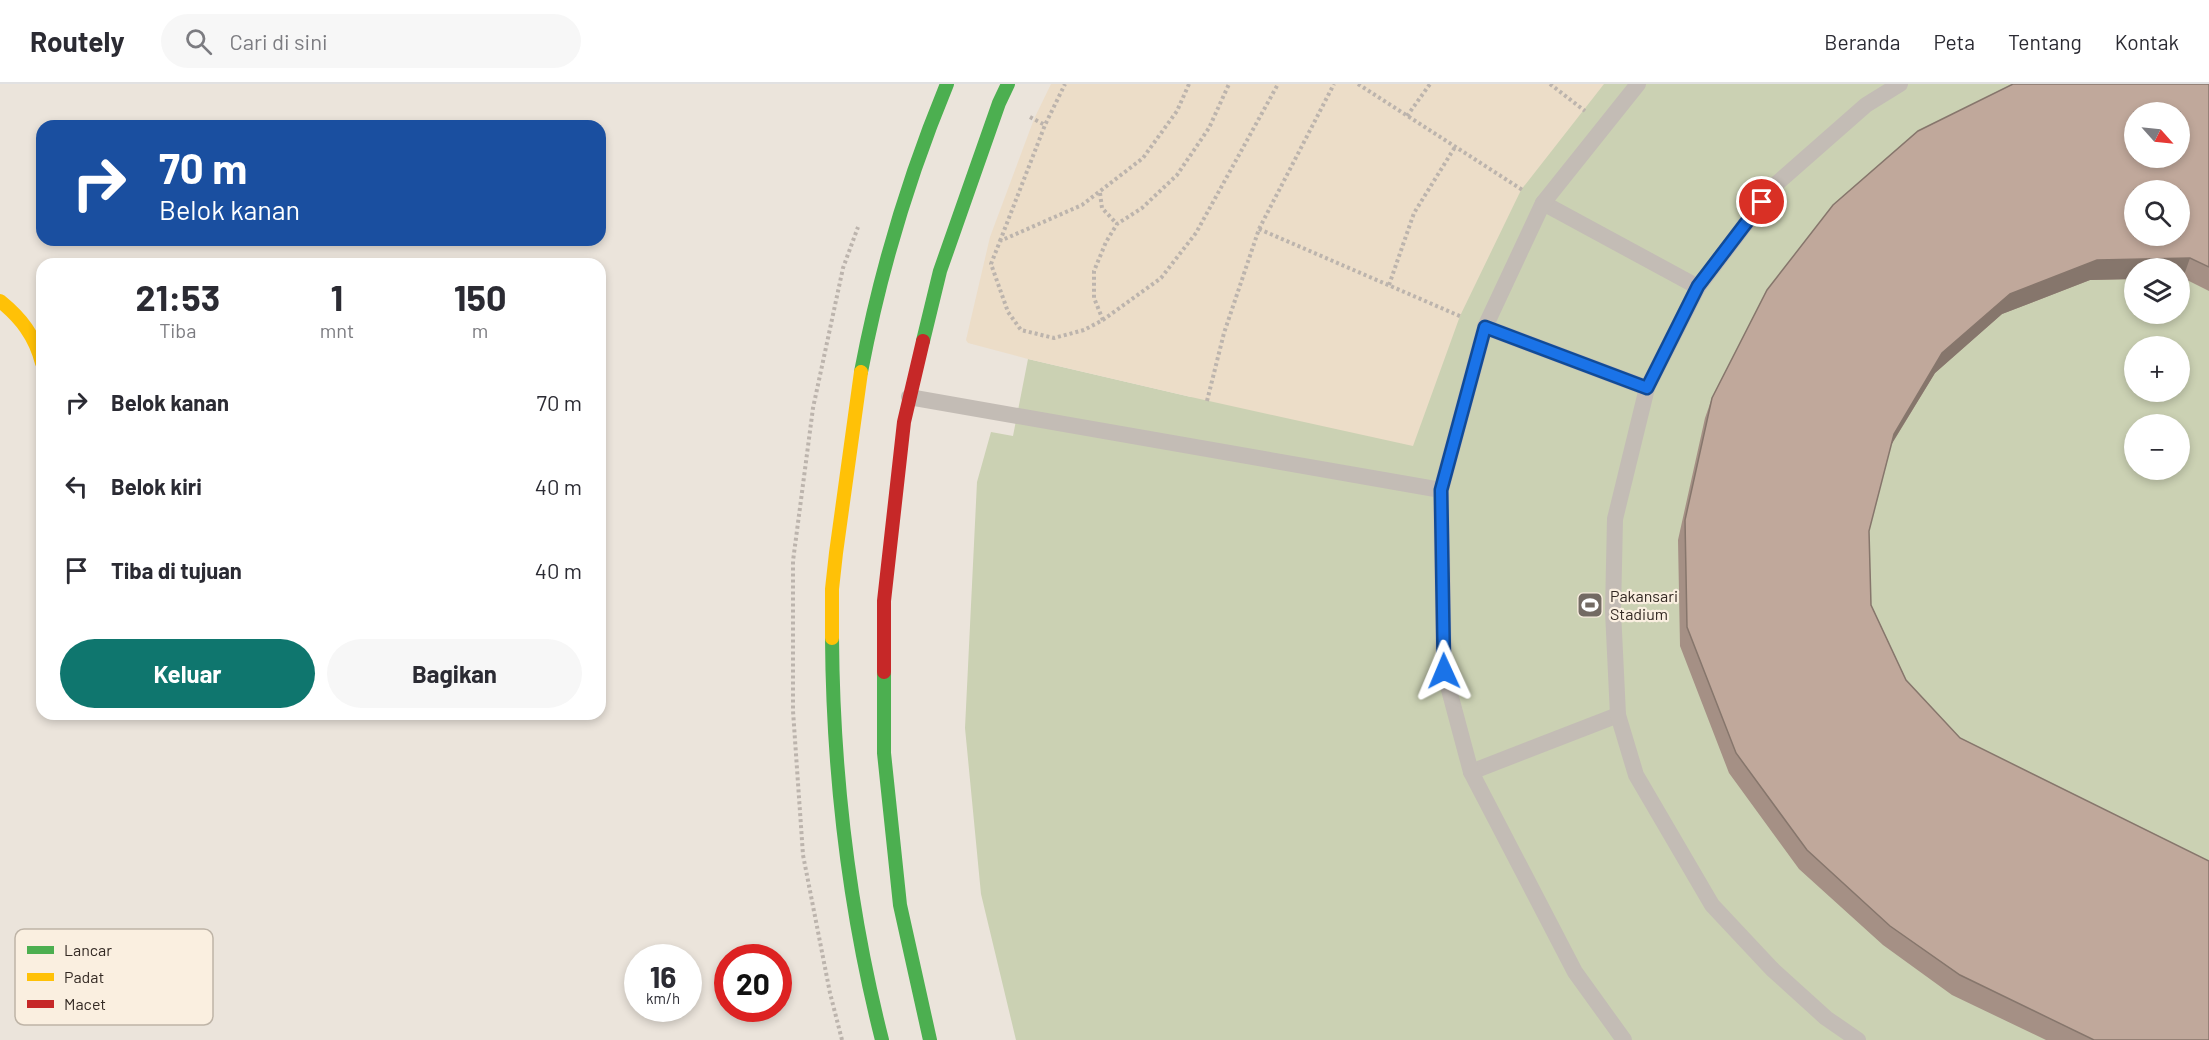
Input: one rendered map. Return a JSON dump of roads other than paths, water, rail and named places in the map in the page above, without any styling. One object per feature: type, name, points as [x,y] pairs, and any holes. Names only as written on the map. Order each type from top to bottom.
[{"type":"main road","points":[[882,1040],[869,993],[844,856],[832,719],[833,580],[852,414],[868,330],[897,219],[935,111],[947,84]]},
{"type":"main road","points":[[930,1040],[900,904],[884,753],[884,601],[909,397],[940,271],[1008,84]]},
{"type":"main road","points":[[0,301],[20,317],[36,347]]},
{"type":"lane","points":[[1624,1040],[1575,972],[1471,772],[1444,671],[1441,490],[1485,327],[1543,202],[1638,84]]},
{"type":"lane","points":[[1858,1040],[1826,1018],[1772,969],[1712,905],[1636,774],[1618,715],[1613,611],[1616,519],[1647,388],[1698,286],[1775,185],[1866,105],[1900,84]]},
{"type":"lane","points":[[1543,202],[1698,286]]},
{"type":"lane","points":[[1485,327],[1647,388]]},
{"type":"lane","points":[[909,397],[1441,490]]},
{"type":"lane","points":[[1471,772],[1618,715]]},
{"type":"place","name":"Pakansari Stadium","points":[[1590,605]]}]
